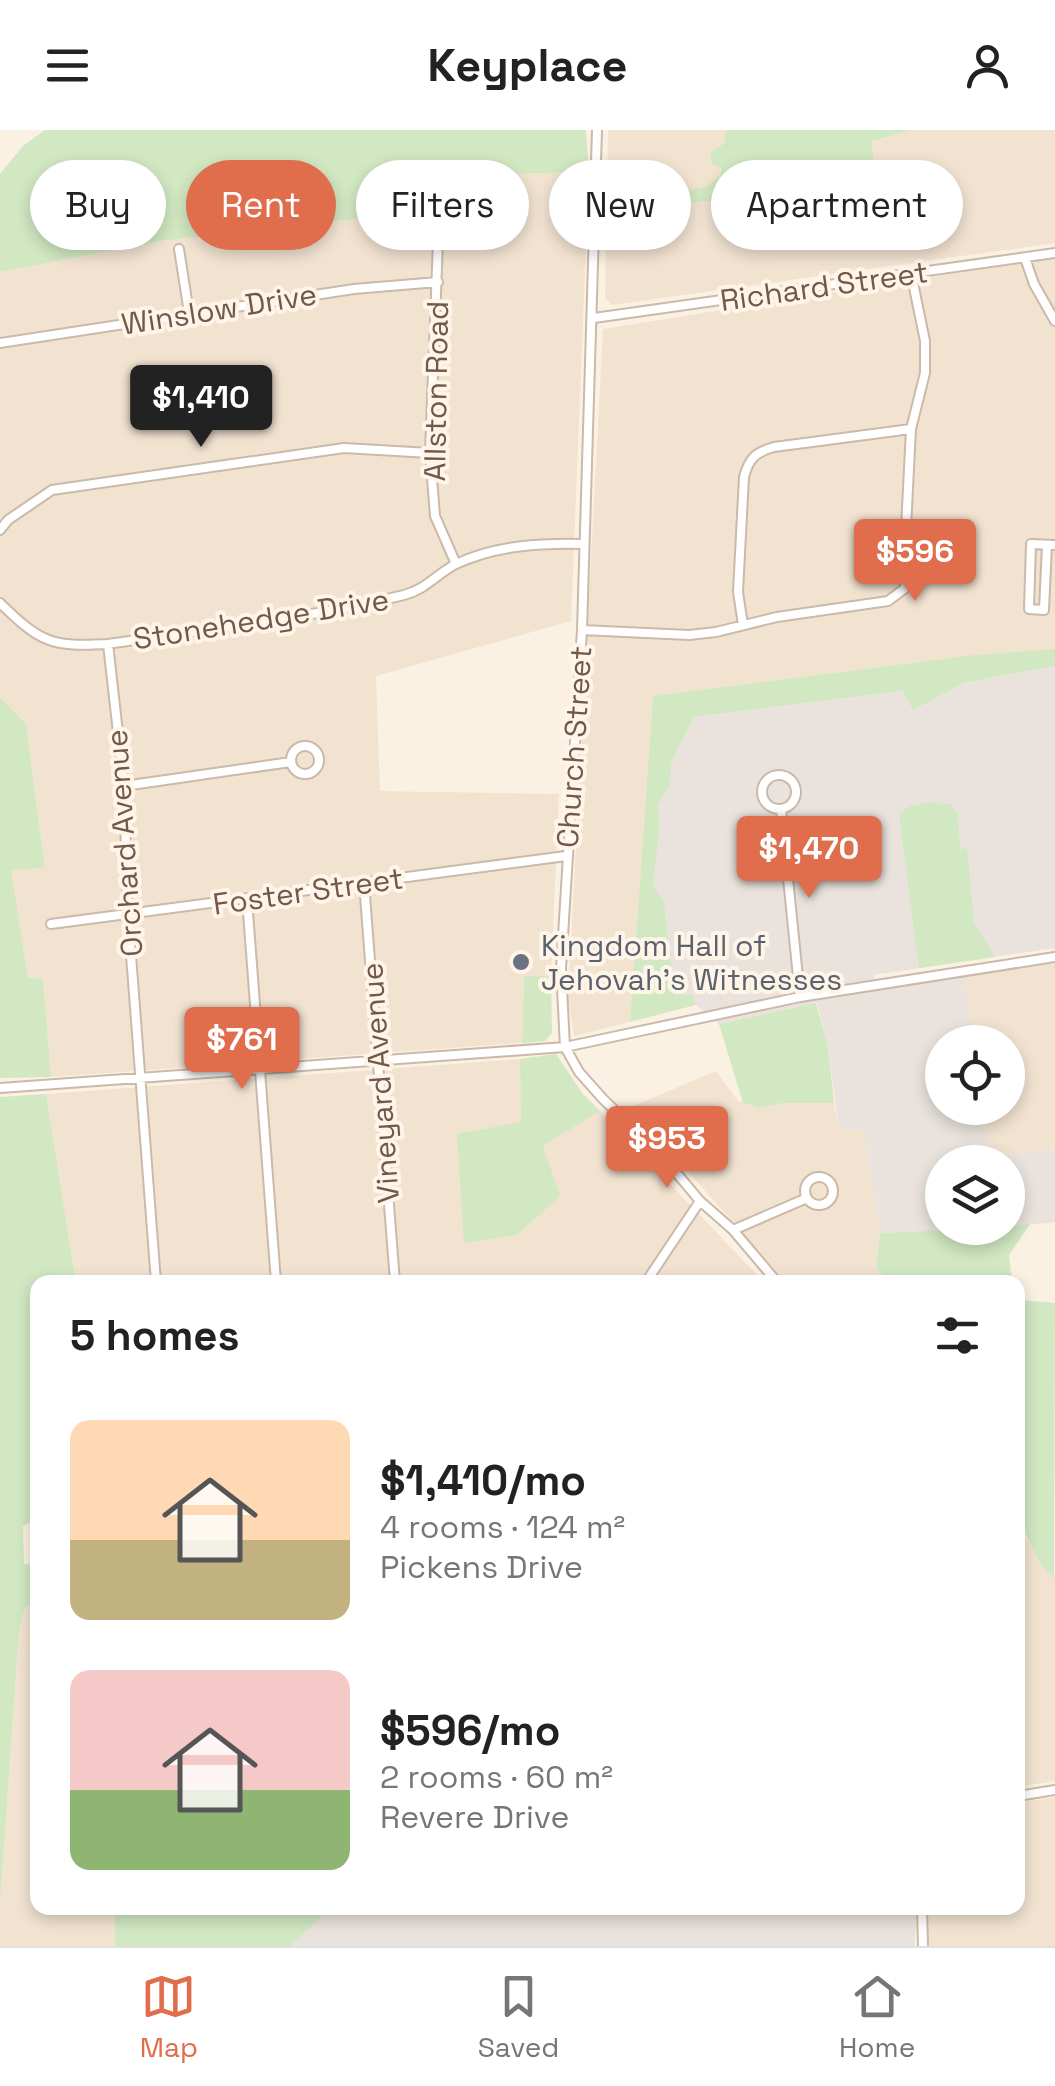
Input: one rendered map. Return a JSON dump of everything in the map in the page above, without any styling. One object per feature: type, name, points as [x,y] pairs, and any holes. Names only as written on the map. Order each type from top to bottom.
[{"type":"street","name":"Church Street","points":[[565,1047],[561,968],[582,630],[597,130]]},
{"type":"street","points":[[178,249],[188,313]]},
{"type":"street","name":"Allston Road","points":[[439,250],[430,453],[435,516],[456,564]]},
{"type":"street","name":"Richard Street","points":[[594,318],[1055,253]]},
{"type":"street","points":[[1025,258],[1034,284],[1055,321]]},
{"type":"street","points":[[582,630],[690,635],[888,602],[904,589],[910,572],[906,528],[911,429],[925,373],[925,341],[911,273]]},
{"type":"street","name":"Winslow Drive","points":[[0,343],[354,289],[438,282]]},
{"type":"street","points":[[742,625],[738,592],[748,462],[758,452],[774,447],[911,429]]},
{"type":"street","points":[[0,530],[8,520],[52,490],[344,448],[430,453]]},
{"type":"street","name":"Stonehedge Drive","points":[[0,603],[34,636],[67,646],[108,644],[365,605],[415,592],[456,564],[508,548],[584,544]]},
{"type":"street","points":[[1031,544],[1051,545],[1044,610],[1028,610],[1031,544]]},
{"type":"street","name":"Orchard Avenue","points":[[108,644],[124,786],[128,916],[155,1275]]},
{"type":"street","points":[[124,786],[292,762]]},
{"type":"street","points":[[775,776],[788,778],[796,791],[794,801],[781,810],[772,808],[762,797],[764,784],[775,776]]},
{"type":"street","points":[[781,810],[800,997]]},
{"type":"street","name":"Foster Street","points":[[50,924],[566,856]]},
{"type":"street","name":"Vineyard Avenue","points":[[364,882],[393,1275]]},
{"type":"street","points":[[247,899],[275,1275]]},
{"type":"street","points":[[0,1088],[565,1047],[800,997],[1055,956]]},
{"type":"street","points":[[565,1047],[594,1088],[663,1157],[700,1201],[733,1230],[771,1275]]},
{"type":"street","points":[[733,1230],[807,1198]]},
{"type":"street","points":[[651,1275],[700,1201]]},
{"type":"street","points":[[1025,1795],[1055,1790]]},
{"type":"street","points":[[922,1915],[922,1946]]},
{"type":"shaded area","points":[[608,130],[726,130],[724,143],[717,147],[719,160],[711,160],[711,183],[707,186],[691,190],[691,160],[607,160]]},
{"type":"shaded area","points":[[912,130],[1055,130],[1055,243],[612,305],[605,299],[606,250],[691,250],[691,198],[711,193],[711,250],[963,250],[963,160],[873,160],[872,141]]},
{"type":"shaded area","points":[[529,173],[549,173],[549,250],[586,250],[571,621],[376,676],[380,791],[559,794],[551,976],[524,976],[522,1043],[51,1077],[43,980],[28,978],[10,869],[45,867],[26,724],[0,697],[0,272],[114,250],[166,250],[166,240],[186,238],[186,250],[336,250],[336,221],[356,219],[356,250],[529,250]]},
{"type":"shaded area","points":[[1055,257],[1055,649],[973,655],[653,696],[630,1022],[574,1036],[568,998],[603,329]]},
{"type":"shaded area","points":[[1055,666],[1055,948],[873,975],[879,987],[964,975],[971,1025],[925,1025],[925,1125],[984,1125],[987,1145],[925,1145],[925,1231],[880,1233],[864,1130],[839,1131],[828,1046],[817,1003],[719,1024],[696,1005],[691,995],[674,993],[664,900],[653,886],[660,826],[658,805],[669,787],[672,761],[694,717],[904,691],[913,709],[963,683]]},
{"type":"shaded area","points":[[1055,963],[1055,1149],[1025,1154],[1025,1145],[987,1145],[984,1125],[1025,1125],[1025,1025],[971,1025],[964,975]]},
{"type":"shaded area","points":[[520,1059],[522,1122],[517,1235],[559,1196],[543,1146],[600,1111],[757,1275],[75,1275],[46,1094]]},
{"type":"shaded area","points":[[716,1071],[738,1101],[760,1108],[783,1103],[834,1103],[839,1131],[864,1129],[880,1233],[876,1268],[882,1275],[780,1275],[631,1107]]},
{"type":"shaded area","points":[[1055,1149],[1055,1222],[1025,1225],[1025,1154]]},
{"type":"shaded area","points":[[1025,1537],[1055,1577],[1055,1781],[1025,1786]]},
{"type":"shaded area","points":[[30,1605],[30,1915],[115,1915],[115,1946],[0,1946],[19,1631],[25,1607]]},
{"type":"shaded area","points":[[1055,1797],[1055,1946],[928,1946],[928,1915],[1025,1915],[1025,1802]]},
{"type":"shaded area","points":[[322,1915],[916,1915],[915,1946],[291,1946]]},
{"type":"green space","points":[[45,130],[586,130],[588,160],[549,160],[549,173],[529,173],[529,160],[356,160],[356,219],[336,221],[336,160],[186,160],[186,238],[166,240],[166,160],[30,160],[30,250],[114,250],[0,272],[0,174],[23,146]]},
{"type":"green space","points":[[726,130],[912,130],[872,141],[873,160],[711,160],[711,152],[724,143]]},
{"type":"green space","points":[[711,183],[711,201],[691,202],[691,190]]},
{"type":"green space","points":[[1055,649],[1055,666],[963,683],[913,710],[903,691],[694,717],[672,761],[669,787],[658,805],[660,826],[653,886],[664,900],[674,993],[692,995],[696,1005],[630,1022],[653,696],[973,655]]},
{"type":"green space","points":[[0,697],[26,724],[45,868],[11,870],[28,978],[43,979],[51,1077],[0,1078]]},
{"type":"green space","points":[[930,802],[952,805],[958,814],[960,849],[967,848],[974,922],[995,957],[919,968],[899,814],[910,806]]},
{"type":"green space","points":[[524,976],[551,976],[552,1033],[545,1041],[522,1043]]},
{"type":"green space","points":[[816,1003],[828,1046],[834,1103],[783,1103],[760,1108],[743,1103],[719,1024]]},
{"type":"green space","points":[[556,1054],[583,1094],[600,1111],[543,1146],[560,1196],[517,1235],[464,1243],[457,1134],[521,1122],[520,1059]]},
{"type":"green space","points":[[46,1094],[75,1275],[30,1275],[30,1523],[23,1526],[24,1564],[30,1564],[30,1605],[25,1607],[19,1631],[0,1905],[0,1097]]},
{"type":"green space","points":[[925,1231],[925,1245],[1016,1245],[1009,1255],[1011,1275],[882,1275],[876,1268],[880,1233]]},
{"type":"green space","points":[[1025,1301],[1055,1303],[1054,1578],[1042,1566],[1025,1533]]},
{"type":"green space","points":[[115,1915],[323,1915],[291,1946],[115,1946]]},
{"type":"place","name":"Kingdom Hall of Jehovah's Witnesses","points":[[521,962]]}]
